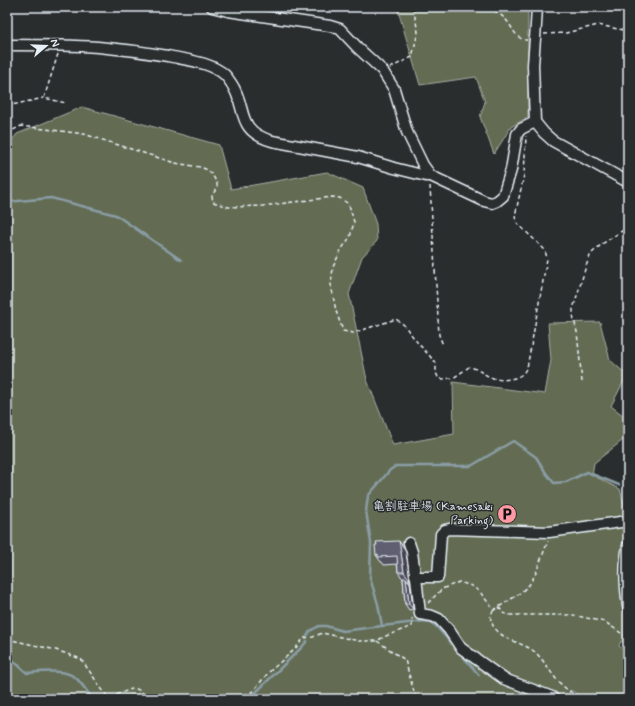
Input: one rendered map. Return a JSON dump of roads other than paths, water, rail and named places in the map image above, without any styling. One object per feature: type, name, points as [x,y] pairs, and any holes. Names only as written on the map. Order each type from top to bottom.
[{"type":"street","points":[[212,7],[228,11],[330,26],[340,29],[382,70],[394,89],[407,132],[423,165],[431,176]]},
{"type":"street","points":[[531,124],[537,7]]},
{"type":"street","points":[[7,45],[98,47],[143,52],[191,60],[215,68],[226,76],[235,88],[247,124],[254,133],[263,138],[358,157],[394,168],[431,176],[484,201],[492,203],[497,202],[503,196],[511,170],[517,134],[521,129],[531,124]]},
{"type":"street","points":[[531,124],[554,142],[628,182]]},
{"type":"street","points":[[416,578],[438,577],[441,534],[445,530],[459,528],[549,532],[628,521]]},
{"type":"street","points":[[409,543],[412,552],[420,614],[439,619],[449,630],[460,648],[504,679],[554,699]]},
{"type":"street","points":[[628,546],[625,560],[626,596],[628,606]]},
{"type":"waterway","points":[[7,202],[51,198],[116,215],[181,260]]},
{"type":"waterway","points":[[307,636],[310,631],[319,626],[326,626],[343,631],[382,626],[378,604],[370,578],[371,543],[366,511],[368,496],[390,470],[396,466],[471,466],[513,441],[536,457],[554,483],[566,482],[587,472],[619,485]]},
{"type":"waterway","points":[[382,626],[425,621],[436,626],[456,649]]},
{"type":"waterway","points":[[249,699],[307,641]]},
{"type":"waterway","points":[[459,652],[479,675]]},
{"type":"waterway","points":[[7,655],[27,673],[60,672],[73,676],[79,681],[93,699]]},
{"type":"waterway","points":[[123,699],[133,695],[137,699]]},
{"type":"place","name":"亀割駐車場 (Kamesaki Parking)","points":[[507,514]]}]
